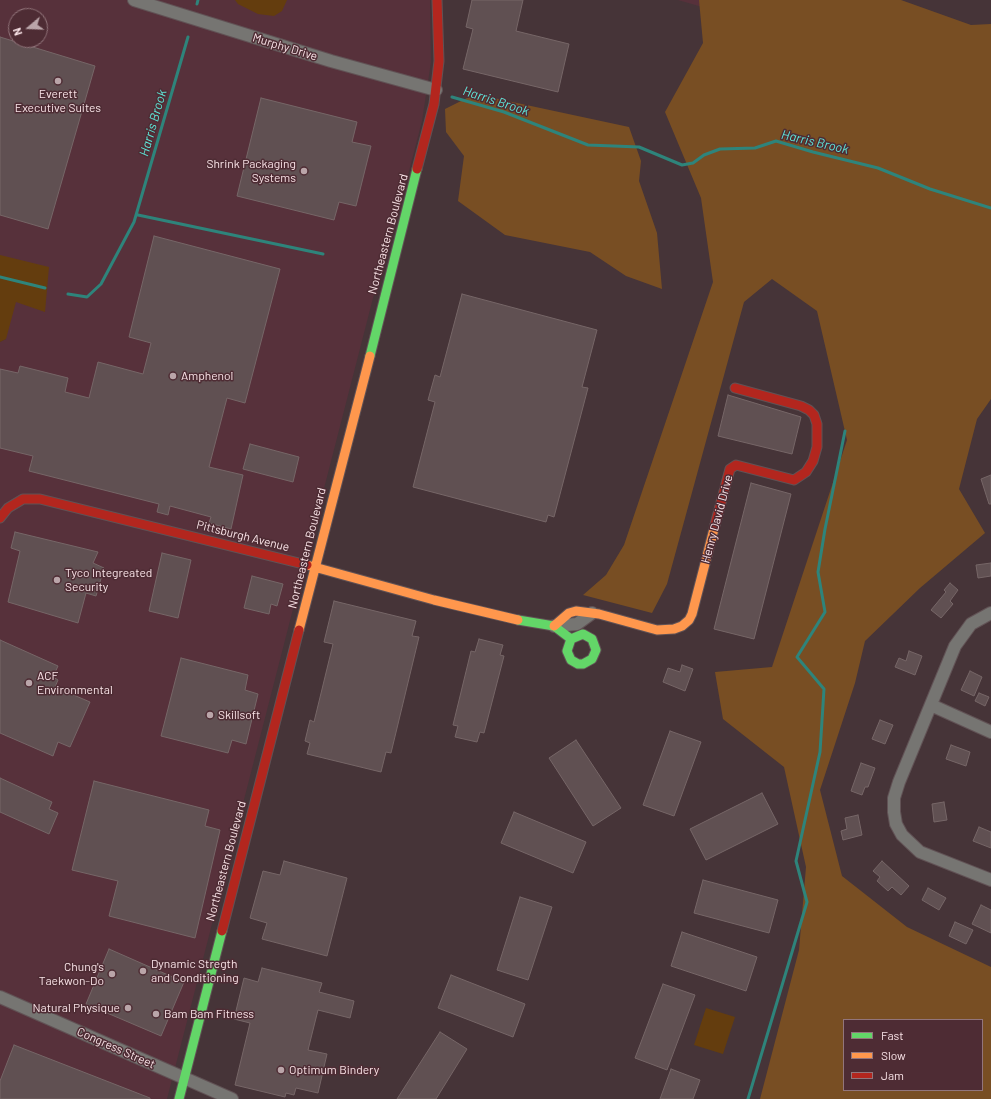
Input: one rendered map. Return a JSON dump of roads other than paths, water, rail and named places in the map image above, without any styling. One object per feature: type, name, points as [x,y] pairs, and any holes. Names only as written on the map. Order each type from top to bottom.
[{"type":"street","name":"Murphy Drive","points":[[134,0],[316,56],[436,90]]},
{"type":"street","name":"Northeastern Boulevard","points":[[179,1099],[212,962],[315,568],[436,90],[439,61],[437,0]]},
{"type":"street","name":"Henry David Drive","points":[[554,626],[577,624],[592,613],[657,630],[674,630],[682,626],[689,620],[692,614],[730,469],[736,465],[794,480],[801,478],[806,472],[813,461],[817,447],[818,434],[814,415],[802,406],[735,388]]},
{"type":"street","name":"Pittsburgh Avenue","points":[[1,516],[8,508],[23,500],[40,499],[448,603],[524,621],[554,626],[571,638]]},
{"type":"street","points":[[991,613],[971,624],[964,632],[945,667],[894,798],[896,824],[910,844],[920,852],[991,880]]},
{"type":"street","points":[[931,706],[991,732]]},
{"type":"street","name":"Congress Street","points":[[0,997],[232,1099]]},
{"type":"waterway","points":[[197,4],[198,0]]},
{"type":"waterway","name":"Harris Brook","points":[[68,294],[87,297],[101,284],[134,222],[188,37]]},
{"type":"waterway","name":"Harris Brook","points":[[452,97],[504,112],[588,145],[639,147],[682,165],[693,163],[704,155],[720,149],[755,148],[776,141],[878,168],[930,189],[991,208]]},
{"type":"waterway","points":[[138,215],[323,254]]},
{"type":"waterway","points":[[0,277],[45,288]]},
{"type":"waterway","points":[[748,1099],[807,902],[796,861],[820,752],[824,689],[797,657],[825,612],[818,572],[825,529],[845,431]]},
{"type":"place","name":"Everett Executive Suites","points":[[58,81]]},
{"type":"place","name":"Shrink Packaging Systems","points":[[304,171]]},
{"type":"place","name":"Amphenol","points":[[173,376]]},
{"type":"place","name":"Tyco Integreated Security","points":[[57,580]]},
{"type":"place","name":"ACF Environmental","points":[[29,683]]},
{"type":"place","name":"Skillsoft","points":[[210,715]]},
{"type":"place","name":"Dynamic Stregth and Conditioning","points":[[143,971]]},
{"type":"place","name":"Chung's Taekwon-Do","points":[[112,974]]},
{"type":"place","name":"Natural Physique","points":[[128,1008]]},
{"type":"place","name":"Bam Bam Fitness","points":[[156,1014]]},
{"type":"place","name":"Optimum Bindery","points":[[281,1070]]}]
